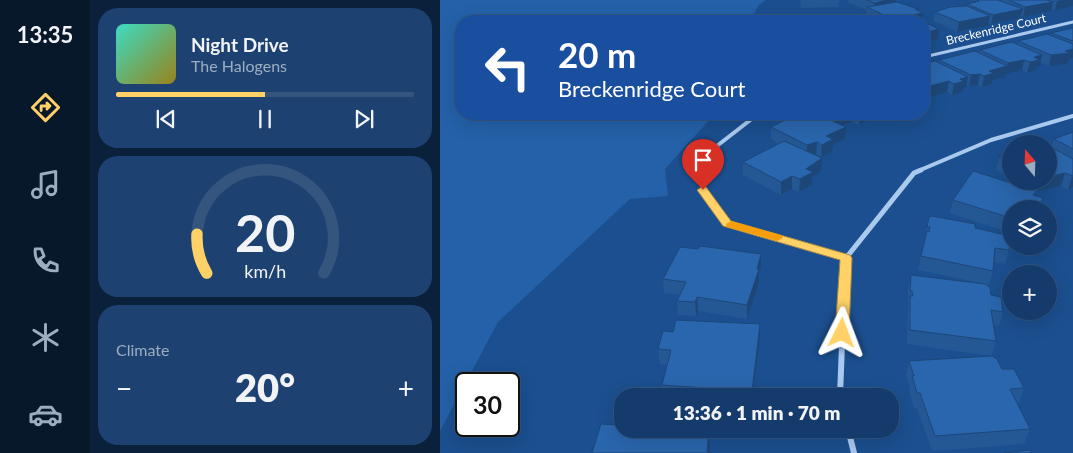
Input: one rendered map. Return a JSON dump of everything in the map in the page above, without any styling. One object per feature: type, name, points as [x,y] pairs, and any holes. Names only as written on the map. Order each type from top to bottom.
[{"type":"street","name":"Breckenridge Court","points":[[930,55],[1073,22]]},
{"type":"street","points":[[839,388],[846,258],[914,173],[991,140],[1073,116]]},
{"type":"street","points":[[750,120],[704,156],[703,190],[727,223],[846,258]]},
{"type":"street","points":[[850,438],[854,453]]},
{"type":"shaded area","points":[[440,0],[766,0],[759,5],[753,15],[455,15],[455,120],[709,120],[665,169],[668,196],[630,199],[498,322],[471,372],[455,372],[455,403],[440,431]]},
{"type":"building","points":[[866,0],[887,0],[875,3]]},
{"type":"building","points":[[977,0],[998,0],[1023,9],[993,15],[967,4],[979,1]]},
{"type":"building","points":[[1009,0],[1047,0],[1053,2],[1025,7]]},
{"type":"building","points":[[897,2],[918,9],[915,9],[923,13],[884,15],[867,7]]},
{"type":"building","points":[[967,6],[990,16],[959,22],[935,12],[950,7]]},
{"type":"building","points":[[930,25],[939,29],[930,31]]},
{"type":"building","points":[[1073,28],[1073,41],[1051,33]]},
{"type":"building","points":[[1047,34],[1073,44],[1073,49],[1065,51],[1070,53],[1051,55],[1018,41]]},
{"type":"building","points":[[1012,42],[1042,55],[1034,57],[1039,60],[1008,63],[980,50],[1003,44]]},
{"type":"building","points":[[975,51],[1007,66],[989,71],[994,73],[984,76],[980,74],[971,75],[939,60]]},
{"type":"building","points":[[935,61],[968,77],[960,79],[964,81],[954,84],[949,81],[930,86],[930,62]]},
{"type":"building","points":[[786,120],[830,120],[846,127],[826,136],[833,139],[822,145],[817,142],[807,145],[771,127]]},
{"type":"building","points":[[1073,132],[1073,149],[1058,141],[1058,138]]},
{"type":"building","points":[[784,141],[822,158],[806,169],[813,172],[800,179],[792,176],[781,182],[743,162]]},
{"type":"building","points":[[1058,151],[1073,159],[1073,176],[1065,173],[1058,175]]},
{"type":"building","points":[[973,171],[1002,180],[1002,190],[1033,190],[1036,191],[1033,195],[1043,198],[1042,200],[1002,200],[1002,215],[953,200]]},
{"type":"building","points":[[929,217],[975,224],[975,228],[1002,234],[1002,249],[995,248],[993,271],[921,256],[927,231],[929,232],[930,227],[927,227]]},
{"type":"building","points":[[700,246],[761,254],[757,269],[759,269],[747,305],[697,297],[695,302],[677,301],[686,282],[663,279],[680,247],[698,249]]},
{"type":"building","points":[[911,275],[985,284],[990,287],[991,295],[1001,297],[1002,312],[991,310],[996,341],[910,330],[910,296],[913,296],[912,291],[910,291]]},
{"type":"building","points":[[676,320],[760,324],[752,388],[707,388],[662,385],[671,350],[658,349],[663,331],[673,332]]},
{"type":"building","points":[[992,356],[997,359],[1002,369],[1014,369],[1024,388],[1010,389],[1030,429],[935,436],[920,393],[917,393],[909,361]]},
{"type":"building","points":[[601,424],[614,425],[614,438],[708,438],[707,452],[712,453],[592,453]]},
{"type":"building","points":[[1030,450],[1031,453],[1004,453]]},
{"type":"slow traffic","points":[[731,224],[777,238]]},
{"type":"route","points":[[703,190],[727,223],[846,258],[842,333]]}]
